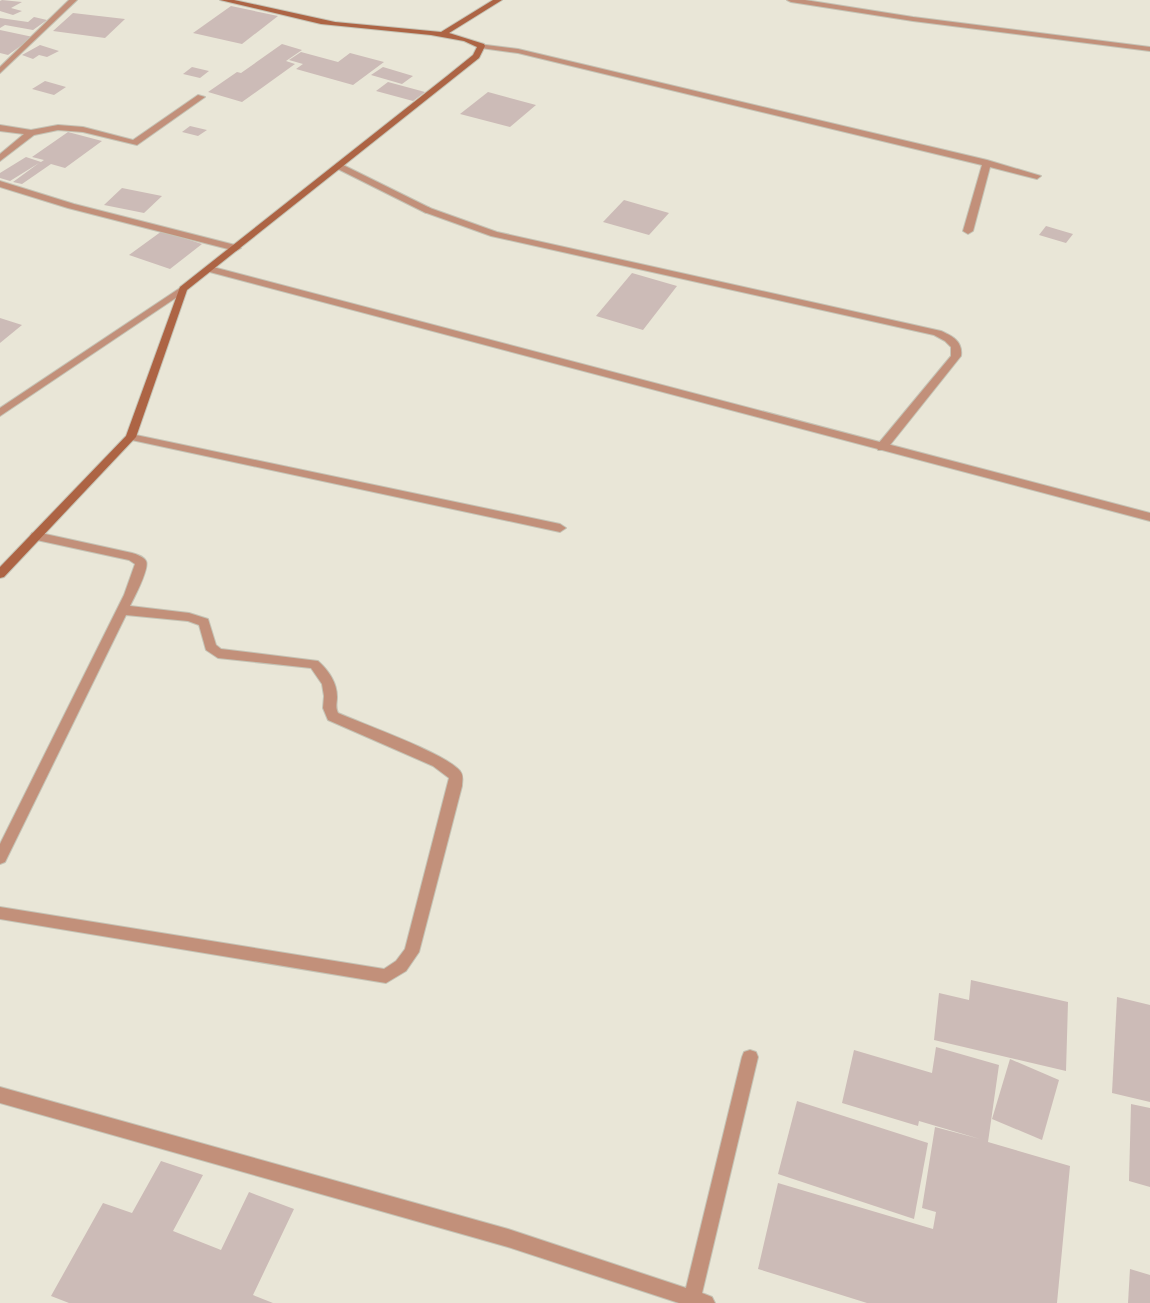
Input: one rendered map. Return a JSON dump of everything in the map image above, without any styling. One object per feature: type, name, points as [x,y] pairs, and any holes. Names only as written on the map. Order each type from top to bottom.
[{"type":"street","points":[[0,71],[73,0]]},
{"type":"street","points":[[224,0],[334,24],[442,34],[475,42],[481,46],[518,51],[1037,176]]},
{"type":"street","points":[[442,34],[498,0]]},
{"type":"street","points":[[791,0],[912,19],[1150,49]]},
{"type":"street","points":[[0,413],[183,289],[450,78],[476,56],[481,46]]},
{"type":"street","points":[[0,128],[31,132],[47,128],[66,127],[94,130],[134,142],[201,97]]},
{"type":"street","points":[[0,158],[31,132]]},
{"type":"street","points":[[968,231],[987,164]]},
{"type":"street","points":[[339,166],[427,210],[494,234],[937,333],[947,337],[955,343],[958,350],[956,356],[882,447]]},
{"type":"street","points":[[0,184],[71,206],[236,248]]},
{"type":"street","points":[[209,269],[1150,518]]},
{"type":"street","points":[[0,574],[130,437],[183,289]]},
{"type":"street","points":[[130,437],[560,528]]},
{"type":"street","points":[[0,858],[122,610],[140,570],[141,562],[132,558],[36,536]]},
{"type":"street","points":[[0,913],[386,976],[401,966],[412,952],[456,786],[456,776],[449,768],[438,762],[333,716],[329,708],[332,698],[325,677],[314,664],[218,653],[210,647],[204,622],[189,616],[122,610]]},
{"type":"street","points":[[0,1095],[508,1238],[699,1301],[750,1056]]},
{"type":"building","points":[[0,1],[22,2],[11,8],[22,11],[13,15],[0,11]]},
{"type":"building","points":[[231,6],[278,16],[242,44],[193,33]]},
{"type":"building","points":[[73,13],[125,19],[105,38],[53,31]]},
{"type":"building","points":[[34,17],[47,20],[33,30],[5,25],[0,28],[0,18],[28,22]]},
{"type":"building","points":[[0,30],[33,37],[8,55],[0,53]]},
{"type":"building","points":[[282,44],[302,50],[286,61],[295,64],[242,102],[208,92],[237,72],[241,73]]},
{"type":"building","points":[[40,45],[59,51],[47,57],[39,55],[33,59],[22,55]]},
{"type":"building","points":[[301,52],[338,62],[350,53],[384,62],[353,85],[296,69],[303,64],[289,60]]},
{"type":"building","points":[[192,67],[209,71],[200,78],[183,74]]},
{"type":"building","points":[[383,67],[413,76],[402,84],[371,75]]},
{"type":"building","points":[[45,81],[66,87],[54,95],[32,89]]},
{"type":"building","points":[[388,82],[425,92],[413,101],[376,91]]},
{"type":"building","points":[[488,92],[536,105],[510,127],[460,114]]},
{"type":"building","points":[[190,126],[207,130],[198,136],[182,132]]},
{"type":"building","points":[[68,132],[102,141],[65,168],[51,164],[22,184],[13,182],[39,163],[10,181],[0,178],[0,173],[26,157],[41,162],[44,160],[32,157]]},
{"type":"building","points":[[122,188],[162,196],[144,213],[104,205]]},
{"type":"building","points":[[624,200],[669,213],[649,235],[603,222]]},
{"type":"building","points":[[1046,226],[1073,234],[1066,243],[1039,235]]},
{"type":"building","points":[[162,231],[202,244],[170,269],[129,255]]},
{"type":"building","points":[[632,273],[677,286],[643,330],[596,316]]},
{"type":"building","points":[[0,318],[22,325],[0,343]]},
{"type":"building","points":[[971,980],[1068,1002],[1066,1071],[934,1040],[939,993],[969,1000]]},
{"type":"building","points":[[1117,997],[1150,1005],[1150,1102],[1112,1093]]},
{"type":"building","points":[[936,1047],[999,1065],[988,1142],[1070,1166],[1057,1303],[867,1303],[758,1269],[778,1183],[933,1229],[936,1212],[922,1208],[935,1127],[980,1139],[919,1121],[918,1126],[842,1103],[854,1050],[932,1073]]},
{"type":"building","points":[[1010,1059],[1059,1080],[1042,1140],[992,1119]]},
{"type":"building","points":[[797,1101],[928,1143],[914,1219],[778,1174]]},
{"type":"building","points":[[1131,1104],[1150,1108],[1150,1187],[1129,1181]]},
{"type":"building","points":[[161,1161],[203,1175],[173,1231],[221,1250],[249,1192],[294,1209],[253,1295],[273,1303],[69,1303],[51,1296],[103,1203],[132,1213]]},
{"type":"building","points":[[1130,1269],[1150,1275],[1150,1303],[1128,1303]]}]
